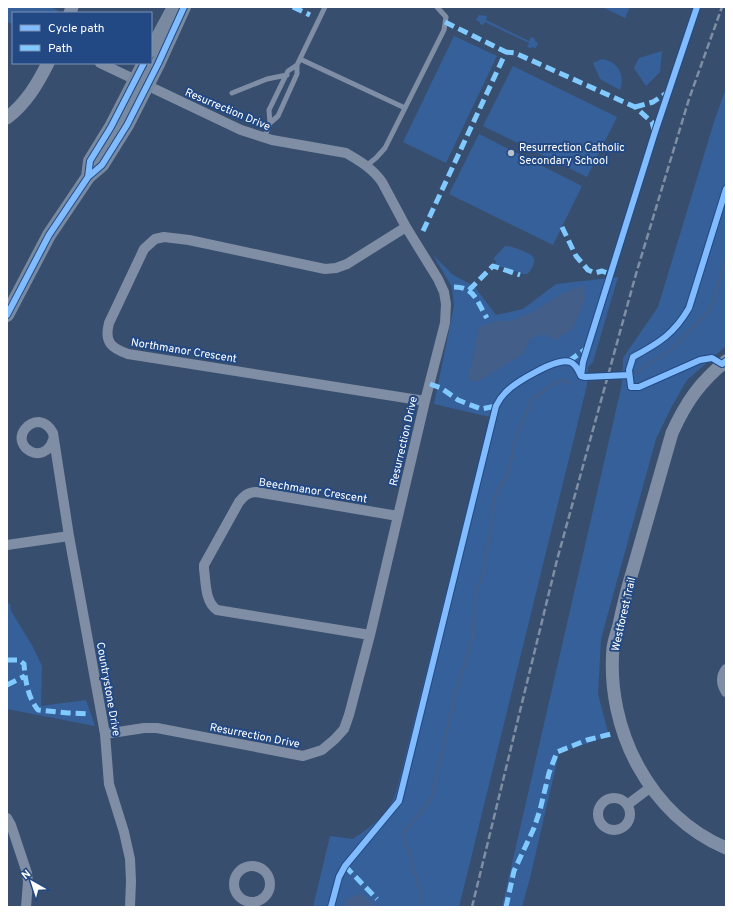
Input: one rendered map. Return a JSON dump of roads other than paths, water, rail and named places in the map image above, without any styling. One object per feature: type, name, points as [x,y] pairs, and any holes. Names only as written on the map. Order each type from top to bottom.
[{"type":"main road","points":[[152,48],[174,7]]},
{"type":"main road","points":[[141,83],[158,64],[184,7]]},
{"type":"main road","points":[[7,315],[49,235],[88,177],[102,165],[127,125],[141,83],[144,64]]},
{"type":"street","points":[[7,118],[19,108],[29,96],[47,64]]},
{"type":"street","name":"Resurrection Drive","points":[[102,64],[241,130],[264,138],[346,153],[366,166],[377,175],[382,182],[406,227],[438,279],[444,292],[446,304],[445,323],[425,401],[370,635],[344,729],[335,740],[322,750],[302,756],[157,728],[144,728],[105,734]]},
{"type":"street","name":"Northmanor Crescent","points":[[406,227],[347,264],[336,268],[325,269],[189,240],[164,237],[155,239],[144,249],[108,323],[106,333],[110,345],[128,354],[425,401]]},
{"type":"street","name":"Westforest Trail","points":[[725,364],[709,375],[693,394],[672,433],[623,604],[613,647],[613,675],[615,701],[629,749],[651,787],[683,820],[700,833],[726,848]]},
{"type":"street","name":"Countrystone Drive","points":[[53,440],[105,734],[109,784],[124,832],[130,859],[130,907]]},
{"type":"street","name":"Beechmanor Crescent","points":[[370,635],[213,608],[209,601],[204,565],[239,502],[250,492],[398,516]]},
{"type":"street","points":[[7,545],[69,536]]},
{"type":"street","points":[[726,669],[722,675],[722,683],[726,692]]},
{"type":"street","points":[[627,805],[651,787]]},
{"type":"street","points":[[7,818],[11,825],[28,882],[26,907]]},
{"type":"lane","points":[[270,123],[278,116],[297,74],[297,65],[325,7]]},
{"type":"lane","points":[[366,166],[385,148],[444,30],[446,17],[437,7]]},
{"type":"lane","points":[[300,59],[405,108]]},
{"type":"lane","points":[[264,138],[270,123],[269,110],[288,71],[297,65]]},
{"type":"lane","points":[[232,93],[267,79],[287,75]]},
{"type":"waterway","points":[[636,373],[672,349],[710,310],[726,259]]},
{"type":"waterway","points":[[420,907],[422,896],[403,833],[431,799],[456,692],[473,636],[475,595],[484,572],[495,496],[508,474],[515,442],[531,400],[553,384],[562,380],[571,384]]},
{"type":"railway","points":[[472,907],[557,560],[636,274],[689,99],[722,7]]},
{"type":"place","name":"Resurrection Catholic Secondary School","points":[[511,153]]}]
